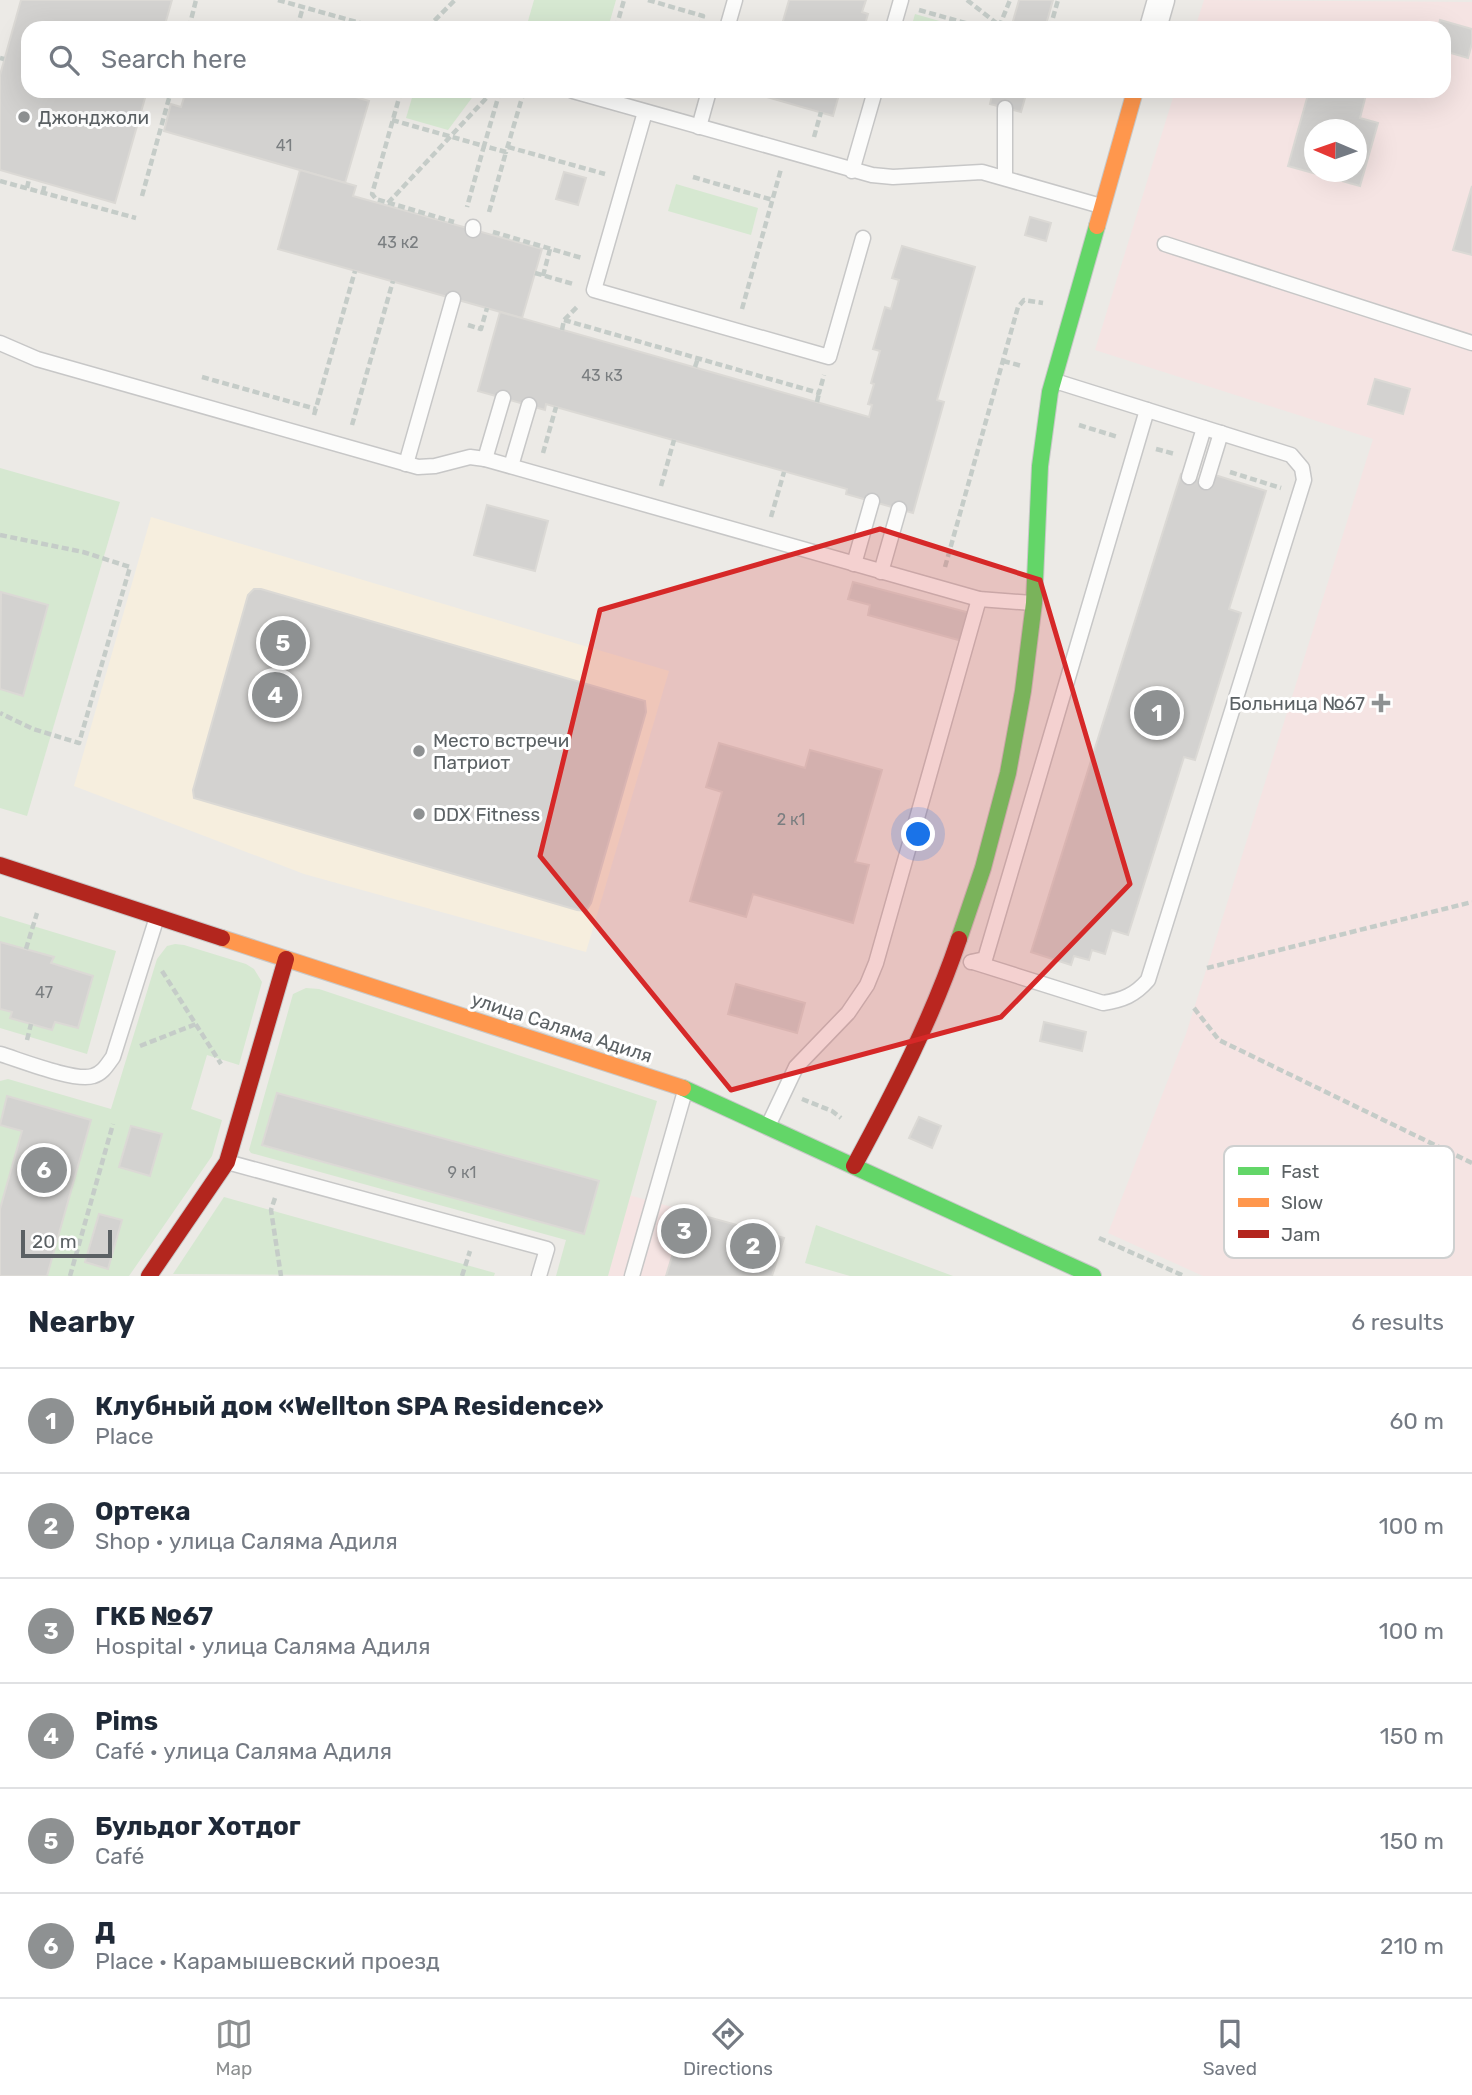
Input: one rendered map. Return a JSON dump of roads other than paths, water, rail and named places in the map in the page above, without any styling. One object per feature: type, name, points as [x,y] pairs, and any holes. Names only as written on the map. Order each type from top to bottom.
[{"type":"street","points":[[1155,21],[1161,0]]},
{"type":"street","points":[[854,1166],[905,1072],[952,960],[983,868],[1008,773],[1023,691],[1034,603],[1044,424],[1053,380],[1133,98]]},
{"type":"street","name":"улица Саляма Адиля","points":[[0,865],[686,1089],[854,1166],[1047,1261],[1093,1276]]},
{"type":"street","points":[[149,1276],[227,1161],[286,959]]},
{"type":"lane","points":[[729,21],[735,0]]},
{"type":"lane","points":[[895,21],[900,2]]},
{"type":"lane","points":[[598,98],[852,170],[893,177],[973,172],[1005,178],[1102,206]]},
{"type":"lane","points":[[699,127],[707,98]]},
{"type":"lane","points":[[852,170],[873,98]]},
{"type":"lane","points":[[1005,108],[1005,178]]},
{"type":"lane","points":[[645,111],[594,290],[829,357],[863,238]]},
{"type":"lane","points":[[1165,244],[1472,343]]},
{"type":"lane","points":[[406,464],[453,299]]},
{"type":"lane","points":[[0,343],[37,359],[406,464],[427,468],[456,459],[485,459],[979,599],[1034,603]]},
{"type":"lane","points":[[952,960],[974,962],[1102,1003],[1122,1000],[1138,991],[1148,980],[1304,480],[1302,468],[1291,455],[1053,380]]},
{"type":"lane","points":[[485,459],[503,398]]},
{"type":"lane","points":[[511,466],[529,405]]},
{"type":"lane","points":[[974,962],[985,959],[1147,410]]},
{"type":"lane","points":[[1189,477],[1204,428]]},
{"type":"lane","points":[[1206,482],[1221,433]]},
{"type":"lane","points":[[854,564],[872,501]]},
{"type":"lane","points":[[881,572],[899,509]]},
{"type":"lane","points":[[768,1127],[796,1068],[848,1013],[872,974],[979,599]]},
{"type":"lane","points":[[0,1054],[77,1077],[91,1077],[104,1071],[113,1057],[157,916]]},
{"type":"lane","points":[[632,1276],[686,1089]]},
{"type":"lane","points":[[227,1161],[547,1249],[539,1276]]},
{"type":"place","name":"Джонджоли","points":[[24,117]]},
{"type":"place","name":"Бульдог Хотдог","points":[[283,643]]},
{"type":"place","name":"Pims","points":[[275,695]]},
{"type":"place","name":"Больница №67","points":[[1381,703]]},
{"type":"place","name":"Клубный дом «Wellton SPA Residence»","points":[[1157,713]]},
{"type":"place","name":"Место встречи Патриот","points":[[419,751]]},
{"type":"place","name":"DDX Fitness","points":[[419,814]]},
{"type":"place","name":"Д","points":[[44,1170]]},
{"type":"place","name":"ГКБ №67","points":[[684,1231]]},
{"type":"place","name":"Ортека","points":[[753,1246]]}]
